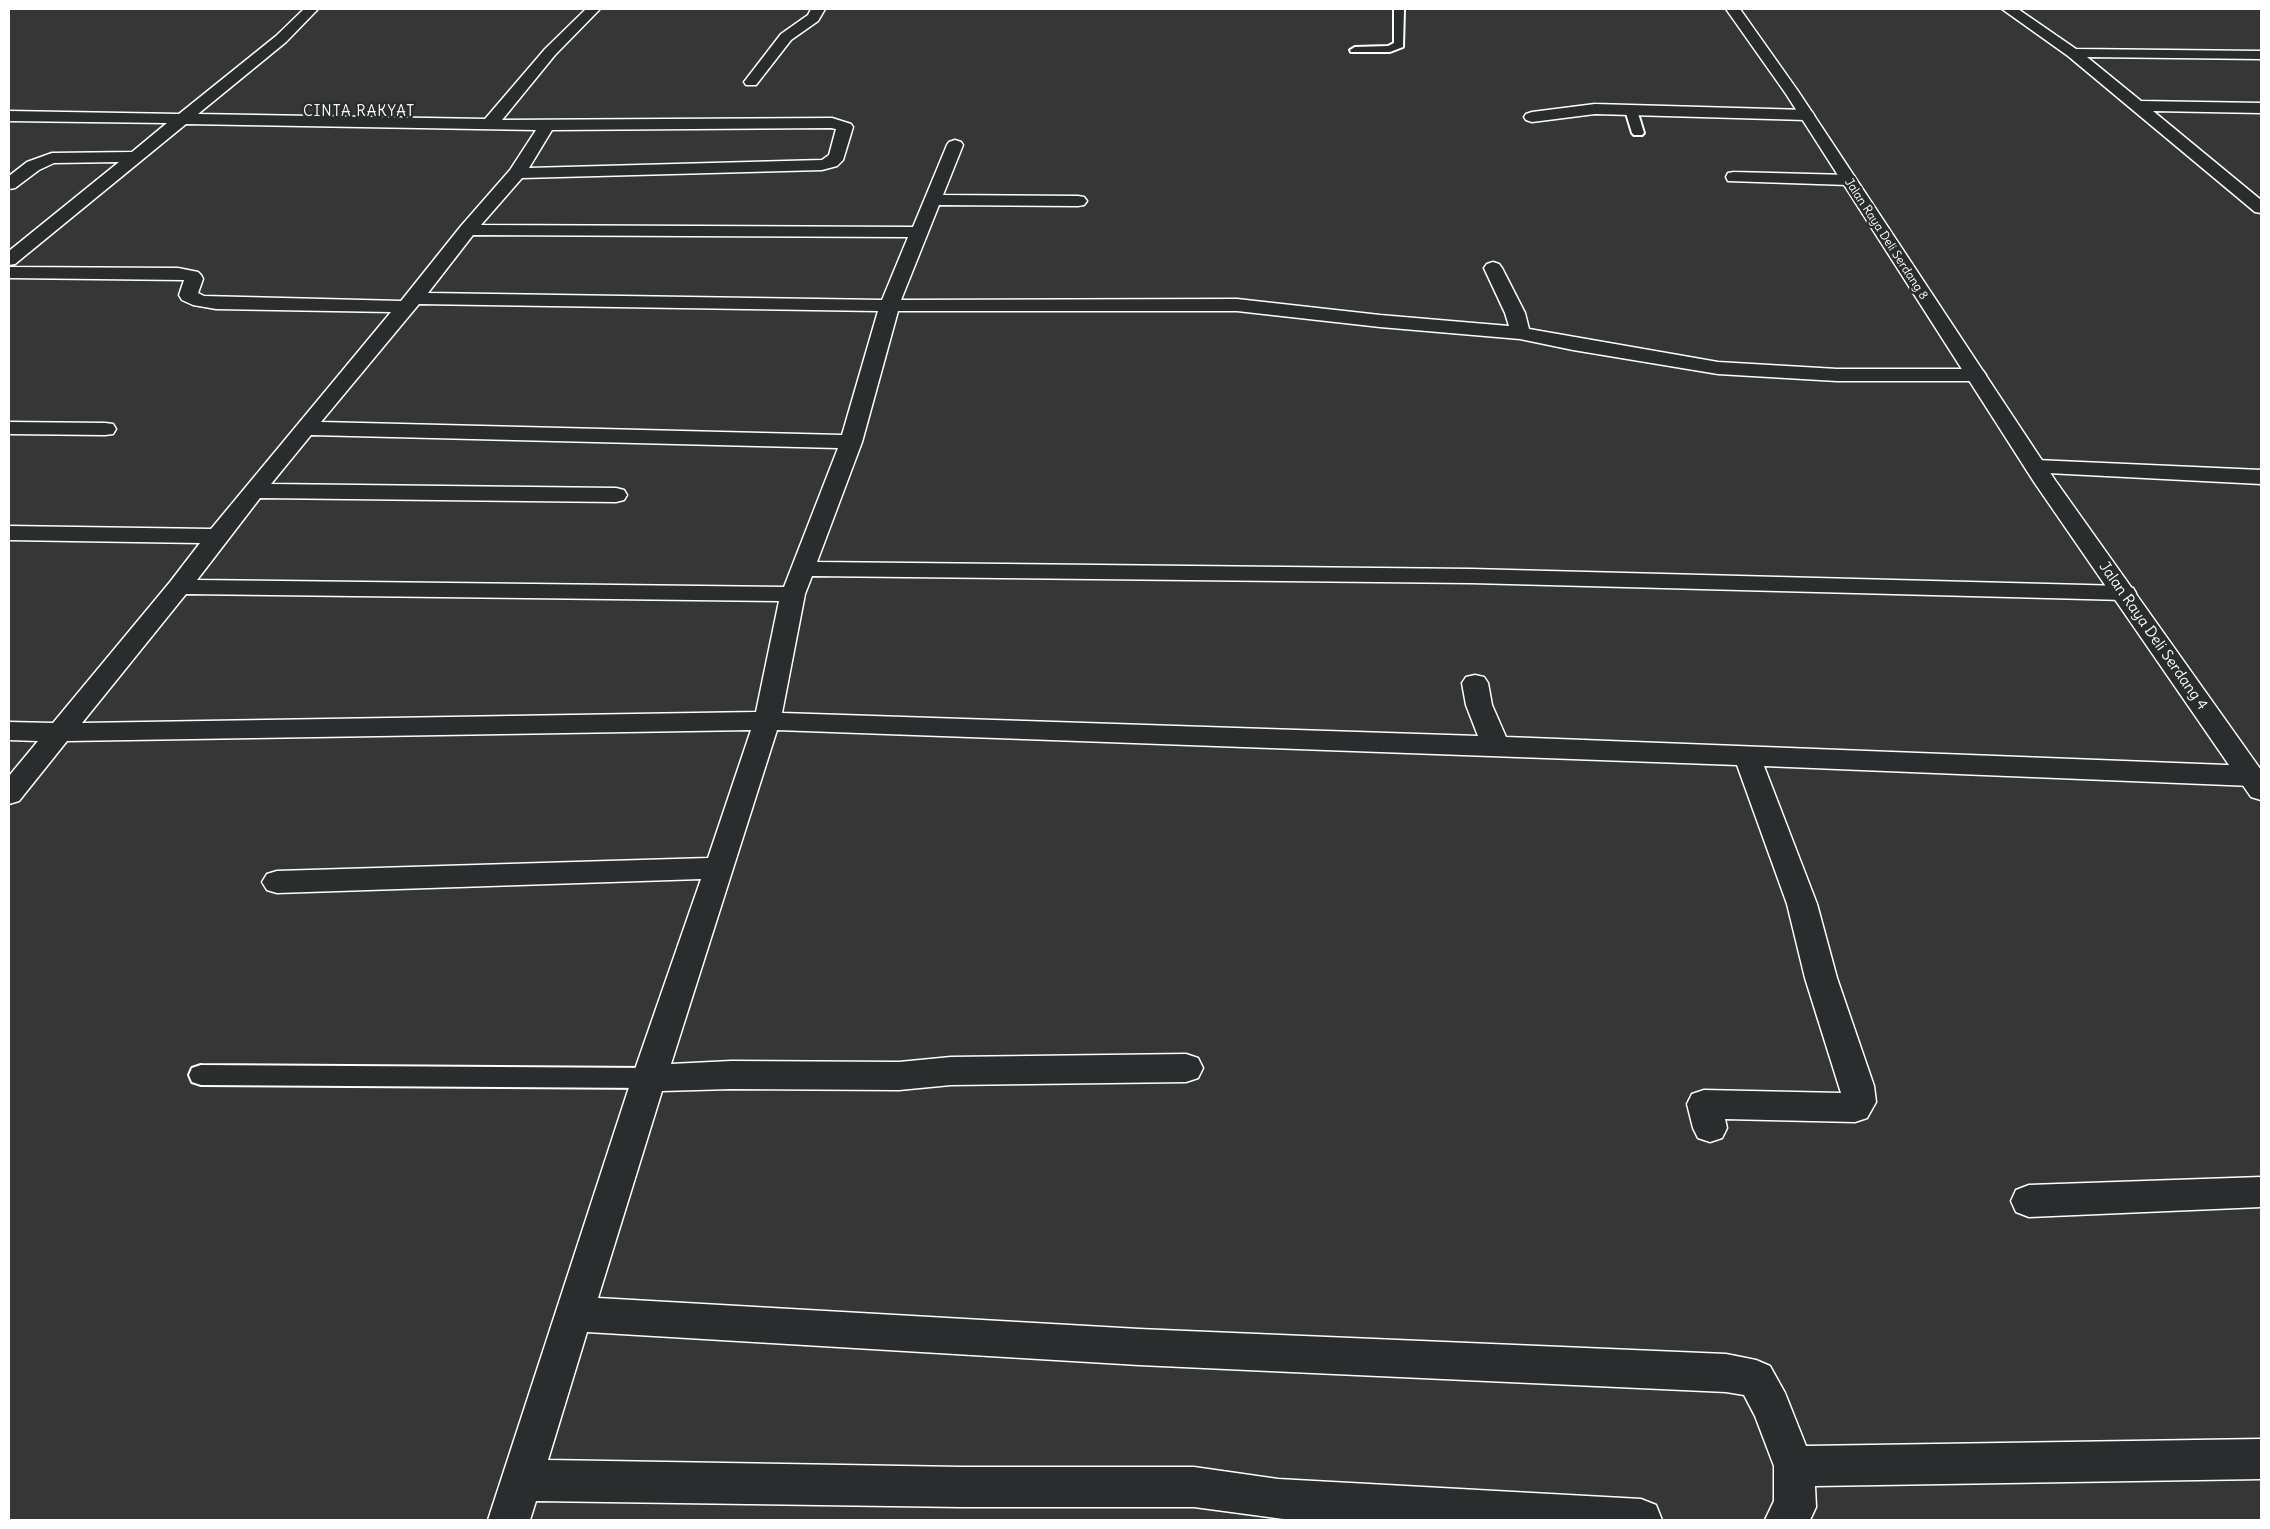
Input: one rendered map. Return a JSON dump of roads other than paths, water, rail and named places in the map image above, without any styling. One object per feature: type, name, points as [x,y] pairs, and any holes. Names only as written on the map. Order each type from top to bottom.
[{"type":"street","points":[[13,254],[281,39],[311,9]]},
{"type":"street","points":[[488,125],[550,52],[593,9]]},
{"type":"street","points":[[751,82],[786,37],[813,18],[818,9]]},
{"type":"street","name":"Jalan Raya Deli Serdang 8","points":[[1733,9],[1806,115],[2039,473]]},
{"type":"street","points":[[2009,9],[2073,53],[2260,206]]},
{"type":"street","points":[[2073,53],[2261,54]]},
{"type":"street","points":[[2137,106],[2261,108]]},
{"type":"street","points":[[1532,117],[1586,110],[1806,115]]},
{"type":"street","points":[[9,116],[488,125],[832,123],[845,127],[837,157],[831,163],[822,165],[517,173]]},
{"type":"street","points":[[9,794],[179,587],[347,377],[411,302],[467,230],[517,173],[547,125]]},
{"type":"street","points":[[510,1520],[648,1078],[673,1011],[767,721],[794,594],[851,442],[890,304],[955,145]]},
{"type":"street","points":[[9,184],[32,166],[52,158],[135,157]]},
{"type":"street","points":[[1734,177],[1848,180]]},
{"type":"street","points":[[932,200],[1078,201]]},
{"type":"street","points":[[467,230],[919,232]]},
{"type":"street","points":[[1493,268],[1515,313],[1520,333]]},
{"type":"street","points":[[9,272],[178,274],[191,276],[194,279],[189,296],[200,301],[216,303],[890,304],[933,306],[1237,305],[1380,321],[1520,333],[1573,344],[1718,368],[1837,375],[1976,375]]},
{"type":"street","points":[[9,428],[106,429]]},
{"type":"street","points":[[306,428],[851,442]]},
{"type":"street","points":[[2039,473],[2261,477]]},
{"type":"street","name":"Jalan Raya Deli Serdang 4","points":[[2039,473],[2257,783]]},
{"type":"street","points":[[254,491],[616,495]]},
{"type":"street","points":[[9,533],[218,536]]},
{"type":"street","points":[[803,569],[1471,576],[2124,593]]},
{"type":"street","points":[[179,587],[794,594]]},
{"type":"street","points":[[1475,683],[1480,705],[1496,746]]},
{"type":"street","points":[[9,731],[58,732],[767,721],[1747,756],[2257,783]]},
{"type":"street","points":[[1710,1128],[1704,1104],[1855,1108],[1859,1102],[1857,1086],[1821,978],[1802,904],[1747,756]]},
{"type":"street","points":[[277,882],[718,868]]},
{"type":"street","points":[[648,1078],[731,1075],[899,1076],[951,1071],[1186,1068]]},
{"type":"street","points":[[2029,1202],[2261,1192]]},
{"type":"street","points":[[575,1314],[1129,1347],[1726,1373],[1756,1379],[1771,1407],[1794,1466],[1795,1507],[1786,1520]]},
{"type":"street","points":[[1794,1466],[2261,1459]]},
{"type":"street","points":[[522,1480],[962,1487],[1194,1487],[1278,1498],[1641,1520]]},
{"type":"lane","points":[[1355,50],[1390,49],[1399,45],[1399,9]]},
{"type":"lane","points":[[1631,110],[1638,133]]},
{"type":"lane","points":[[200,1075],[648,1078]]},
{"type":"district","name":"CINTA RAKYAT","points":[[359,112]]}]
